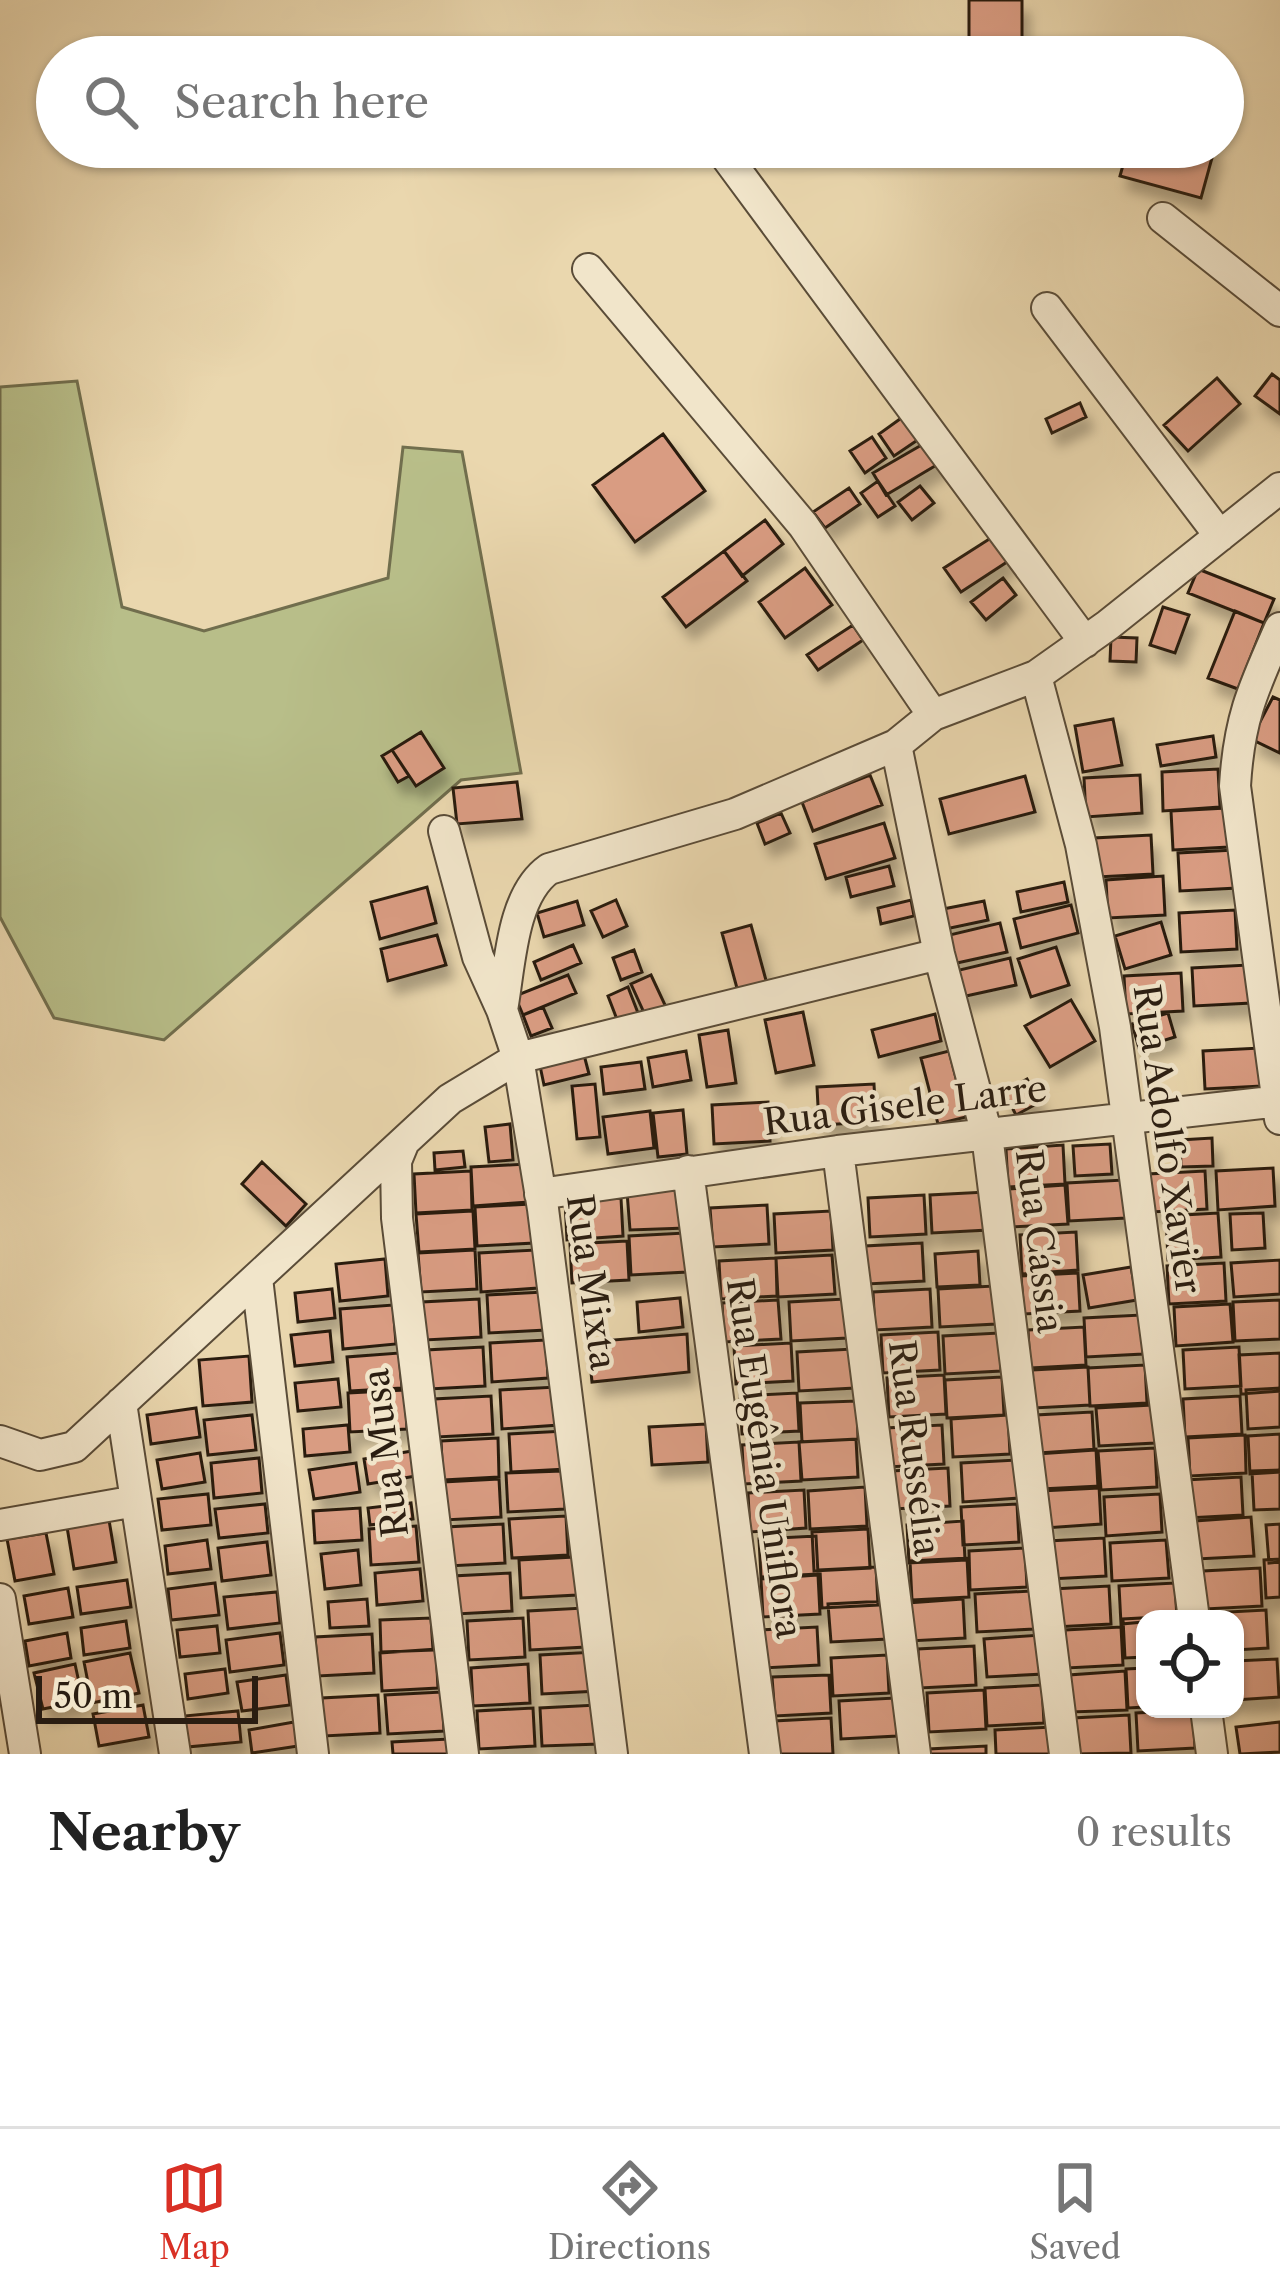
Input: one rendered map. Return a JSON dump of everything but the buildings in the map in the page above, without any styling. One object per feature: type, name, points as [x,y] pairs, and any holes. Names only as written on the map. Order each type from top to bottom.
[{"type":"street","points":[[735,168],[1085,642]]},
{"type":"street","points":[[1162,218],[1280,311]]},
{"type":"street","points":[[588,269],[803,525],[933,715]]},
{"type":"street","points":[[1047,308],[1220,536]]},
{"type":"street","points":[[502,1010],[521,910],[538,877],[549,869],[735,814],[896,745],[933,715],[1036,676],[1280,488]]},
{"type":"street","points":[[1279,1107],[1235,786],[1238,737],[1247,703],[1280,628]]},
{"type":"street","name":"Rua Adolfo Xavier","points":[[1036,676],[1082,845],[1128,1117],[1193,1610]]},
{"type":"street","name":"Rua Cássia","points":[[896,745],[939,954],[987,1135],[1065,1754]]},
{"type":"street","name":"Rua Mixta","points":[[444,831],[478,958],[518,1058],[540,1193],[612,1754]]},
{"type":"street","points":[[0,1441],[40,1455],[74,1447],[450,1100],[518,1058],[939,954]]},
{"type":"street","name":"Rua Gisele Larre","points":[[540,1193],[1128,1117],[1279,1107]]},
{"type":"street","name":"Rua Musa","points":[[403,1144],[396,1160],[397,1218],[463,1754]]},
{"type":"street","name":"Rua Russélia","points":[[838,1151],[915,1754]]},
{"type":"street","name":"Rua Eugênia Uniflora","points":[[688,1172],[766,1754]]},
{"type":"street","points":[[257,1278],[313,1754]]},
{"type":"street","points":[[121,1403],[175,1754]]},
{"type":"street","points":[[0,1525],[136,1501]]},
{"type":"street","points":[[0,1599],[25,1754]]},
{"type":"street","points":[[1207,1718],[1212,1754]]},
{"type":"green space","points":[[77,381],[122,607],[204,631],[388,578],[403,447],[462,452],[521,773],[461,780],[164,1040],[54,1018],[0,917],[0,387]]}]
